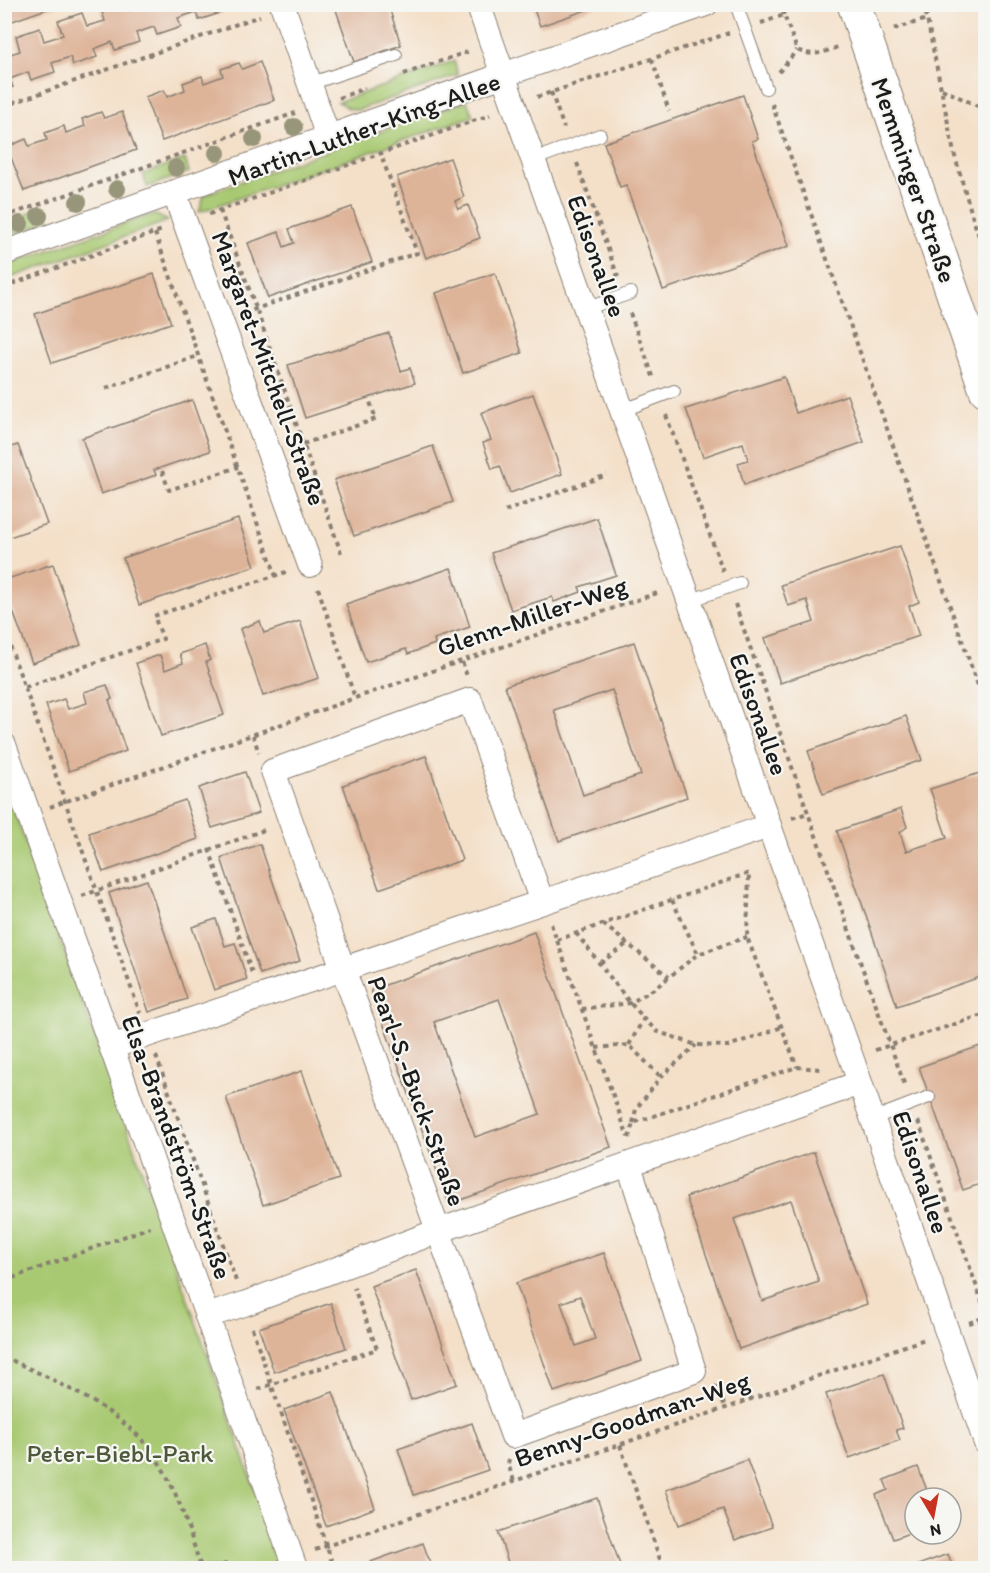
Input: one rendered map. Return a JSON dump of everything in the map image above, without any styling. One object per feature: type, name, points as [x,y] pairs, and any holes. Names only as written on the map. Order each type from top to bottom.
[{"type":"main road","name":"Memminger Straße","points":[[854,4],[986,390]]},
{"type":"street","name":"Edisonallee","points":[[478,4],[986,1443]]},
{"type":"street","name":"Martin-Luther-King-Allee","points":[[4,253],[706,4]]},
{"type":"street","points":[[282,6],[328,137]]},
{"type":"street","name":"Margaret-Mitchell-Straße","points":[[174,192],[310,565]]},
{"type":"street","name":"Pearl-S.-Buck-Straße","points":[[542,902],[470,700],[273,771],[513,1436],[694,1371],[629,1165]]},
{"type":"street","name":"Elsa-Brandström-Straße","points":[[4,746],[30,814],[293,1564]]},
{"type":"street","points":[[111,1047],[769,826]]},
{"type":"street","name":"Pearl-S.-Buck-Straße","points":[[207,1316],[438,1231],[860,1083]]},
{"type":"lane","points":[[736,4],[766,88]]},
{"type":"lane","points":[[313,95],[396,55]]},
{"type":"lane","points":[[532,160],[600,135]]},
{"type":"lane","points":[[585,309],[628,294]]},
{"type":"lane","points":[[621,411],[674,391]]},
{"type":"lane","points":[[686,592],[734,585]]},
{"type":"lane","points":[[872,1119],[929,1097]]},
{"type":"path","points":[[780,4],[797,50],[807,54],[819,54],[866,38]]},
{"type":"path","points":[[924,4],[954,153],[986,256]]},
{"type":"path","points":[[4,106],[282,6]]},
{"type":"path","name":"Martin-Luther-King-Allee","points":[[4,286],[551,92],[784,15]]},
{"type":"path","name":"Martin-Luther-King-Allee","points":[[404,74],[492,43]]},
{"type":"path","points":[[652,59],[669,111]]},
{"type":"path","name":"Martin-Luther-King-Allee","points":[[4,217],[313,95],[371,86]]},
{"type":"path","points":[[766,88],[986,708]]},
{"type":"path","points":[[941,88],[986,110]]},
{"type":"path","points":[[551,92],[628,294],[660,396],[723,570],[734,585],[853,942],[986,1315]]},
{"type":"path","points":[[222,322],[256,308],[417,253],[381,154]]},
{"type":"path","points":[[220,210],[340,554]]},
{"type":"path","points":[[155,233],[276,576]]},
{"type":"path","points":[[106,388],[198,356]]},
{"type":"path","points":[[303,444],[376,419],[370,402]]},
{"type":"path","points":[[162,471],[169,490],[238,467]]},
{"type":"path","points":[[505,511],[607,475]]},
{"type":"path","points":[[25,687],[163,639],[154,616],[310,565],[355,698]]},
{"type":"path","name":"Glenn-Miller-Weg","points":[[30,814],[355,698],[686,592],[723,570]]},
{"type":"path","points":[[4,629],[244,1304],[334,1569]]},
{"type":"path","points":[[60,904],[290,820]]},
{"type":"path","points":[[209,849],[260,997]]},
{"type":"path","points":[[557,940],[749,873],[747,937],[797,1067]]},
{"type":"path","points":[[672,900],[698,954]]},
{"type":"path","points":[[542,902],[629,1139]]},
{"type":"path","points":[[603,924],[669,977]]},
{"type":"path","points":[[576,933],[630,1003],[656,1030],[696,1045],[728,1046],[782,1027]]},
{"type":"path","points":[[582,1008],[630,1003],[654,989],[698,954],[747,937]]},
{"type":"path","points":[[600,963],[627,944]]},
{"type":"path","points":[[633,1123],[797,1067],[818,1070],[986,1014]]},
{"type":"path","points":[[628,1045],[644,1018]]},
{"type":"path","points":[[596,1048],[628,1045],[661,1077]]},
{"type":"path","points":[[629,1165],[629,1139],[636,1109],[661,1077],[696,1045]]},
{"type":"path","points":[[4,1281],[172,1219]]},
{"type":"path","points":[[234,1397],[377,1349],[345,1266]]},
{"type":"path","name":"Benny-Goodman-Weg","points":[[293,1564],[326,1546],[946,1331],[986,1315]]},
{"type":"path","points":[[4,1356],[60,1383],[114,1415],[136,1434],[160,1465],[174,1491],[201,1569]]},
{"type":"path","points":[[620,1445],[663,1569]]},
{"type":"path","points":[[214,1569],[229,1563],[231,1569]]},
{"type":"green space","points":[[454,61],[458,75],[358,110],[348,108],[338,102]]},
{"type":"green space","points":[[467,101],[473,116],[199,212],[204,196],[214,191]]},
{"type":"green space","points":[[185,159],[189,172],[147,187],[143,174]]},
{"type":"green space","points":[[45,207],[50,220],[22,231],[5,231],[5,222]]},
{"type":"green space","points":[[156,215],[168,221],[5,280],[4,266],[144,217]]},
{"type":"green space","name":"Peter-Biebl-Park","points":[[4,782],[283,1568],[7,1568],[4,1563]]},
{"type":"building","points":[[4,4],[58,4],[58,5],[4,24]]},
{"type":"building","points":[[127,4],[129,11],[146,4],[221,4],[223,12],[199,20],[196,12],[178,18],[181,27],[157,35],[154,27],[136,33],[139,42],[115,50],[112,42],[94,49],[97,57],[73,65],[70,57],[52,63],[55,72],[31,80],[28,72],[10,79],[13,87],[4,90],[4,56],[20,51],[16,36],[40,28],[44,41],[63,35],[58,21],[82,13],[87,26],[105,21],[100,6]]},
{"type":"building","points":[[334,4],[388,4],[401,45],[354,62]]},
{"type":"building","points":[[532,4],[601,4],[601,5],[540,26]]},
{"type":"building","points":[[260,62],[274,100],[162,141],[145,97],[164,90],[167,97],[185,90],[183,83],[202,76],[204,83],[223,76],[221,69],[239,63],[242,69]]},
{"type":"building","points":[[743,95],[758,139],[752,141],[789,246],[663,290],[626,185],[620,187],[604,143]]},
{"type":"building","points":[[101,112],[104,118],[122,112],[136,150],[24,191],[7,147],[26,139],[29,146],[47,140],[45,133],[64,126],[66,133],[85,126],[82,119]]},
{"type":"building","points":[[450,158],[464,197],[455,201],[458,209],[468,205],[480,238],[426,258],[397,177]]},
{"type":"building","points":[[352,207],[372,262],[268,298],[248,243],[279,232],[284,247],[294,243],[289,229]]},
{"type":"building","points":[[495,273],[522,353],[463,373],[436,293]]},
{"type":"building","points":[[154,274],[171,323],[52,363],[35,314]]},
{"type":"building","points":[[389,333],[401,371],[410,368],[415,383],[305,418],[288,365]]},
{"type":"building","points":[[784,377],[796,413],[847,395],[864,442],[744,485],[738,463],[748,460],[743,443],[703,457],[686,409]]},
{"type":"building","points":[[533,394],[562,474],[510,493],[500,466],[492,469],[483,443],[491,440],[481,413]]},
{"type":"building","points":[[192,400],[210,451],[154,470],[156,475],[101,494],[82,438]]},
{"type":"building","points":[[18,445],[47,524],[4,539],[4,449]]},
{"type":"building","points":[[433,446],[453,502],[354,536],[334,480]]},
{"type":"building","points":[[597,518],[616,575],[579,587],[581,592],[554,602],[552,597],[511,610],[491,553]]},
{"type":"building","points":[[238,519],[255,566],[139,605],[123,558]]},
{"type":"building","points":[[900,546],[919,602],[909,606],[919,636],[780,683],[765,638],[814,622],[807,600],[788,606],[781,585]]},
{"type":"building","points":[[53,564],[81,645],[32,663],[4,587],[4,580]]},
{"type":"building","points":[[451,568],[470,627],[434,639],[435,644],[408,654],[406,649],[366,662],[346,604]]},
{"type":"building","points":[[260,621],[264,633],[300,621],[319,678],[263,696],[240,629]]},
{"type":"building","points":[[634,642],[687,797],[559,841],[505,686]],"holes":[[[612,690],[641,775],[583,795],[554,710]]]},
{"type":"building","points":[[205,645],[210,660],[206,662],[224,715],[161,736],[136,663],[160,655],[165,670],[183,663],[180,654]]},
{"type":"building","points":[[107,685],[112,699],[109,700],[126,751],[69,771],[46,705],[64,699],[68,709],[87,703],[84,692]]},
{"type":"building","points":[[906,716],[922,760],[823,794],[808,751]]},
{"type":"building","points":[[426,756],[462,860],[379,889],[343,785]]},
{"type":"building","points":[[986,771],[986,975],[897,1006],[837,831],[901,809],[907,827],[900,832],[906,851],[947,838],[930,789]]},
{"type":"building","points":[[245,772],[259,813],[212,828],[199,788]]},
{"type":"building","points":[[185,800],[198,839],[103,872],[89,833]]},
{"type":"building","points":[[260,844],[300,961],[260,974],[221,858]]},
{"type":"building","points":[[147,880],[187,999],[149,1012],[109,893]]},
{"type":"building","points":[[216,919],[225,946],[235,943],[247,979],[214,990],[192,927]]},
{"type":"building","points":[[534,932],[611,1147],[449,1204],[371,990]],"holes":[[[499,999],[540,1114],[475,1137],[434,1022]]]},
{"type":"building","points":[[986,1044],[986,1182],[963,1190],[919,1067]]},
{"type":"building","points":[[302,1071],[339,1179],[263,1205],[226,1097]]},
{"type":"building","points":[[814,1152],[867,1304],[739,1349],[686,1197]],"holes":[[[791,1200],[819,1282],[762,1301],[734,1219]]]},
{"type":"building","points":[[604,1253],[642,1361],[554,1392],[516,1283]],"holes":[[[580,1296],[595,1339],[576,1346],[561,1303]]]},
{"type":"building","points":[[416,1270],[457,1384],[411,1400],[371,1286]]},
{"type":"building","points":[[331,1303],[346,1348],[274,1372],[259,1328]]},
{"type":"building","points":[[884,1374],[903,1428],[896,1430],[900,1440],[849,1458],[826,1394]]},
{"type":"building","points":[[333,1392],[375,1508],[326,1526],[284,1410]]},
{"type":"building","points":[[472,1423],[488,1470],[414,1495],[398,1449]]},
{"type":"building","points":[[747,1460],[772,1527],[735,1540],[723,1509],[679,1525],[666,1490]]},
{"type":"building","points":[[918,1467],[925,1486],[903,1486],[903,1535],[893,1539],[876,1495],[888,1490],[884,1480]]},
{"type":"building","points":[[597,1498],[620,1565],[609,1568],[576,1568],[574,1564],[561,1568],[510,1568],[498,1532]]},
{"type":"building","points":[[423,1543],[432,1568],[354,1568]]},
{"type":"building","points":[[948,1554],[953,1568],[910,1568]]}]
